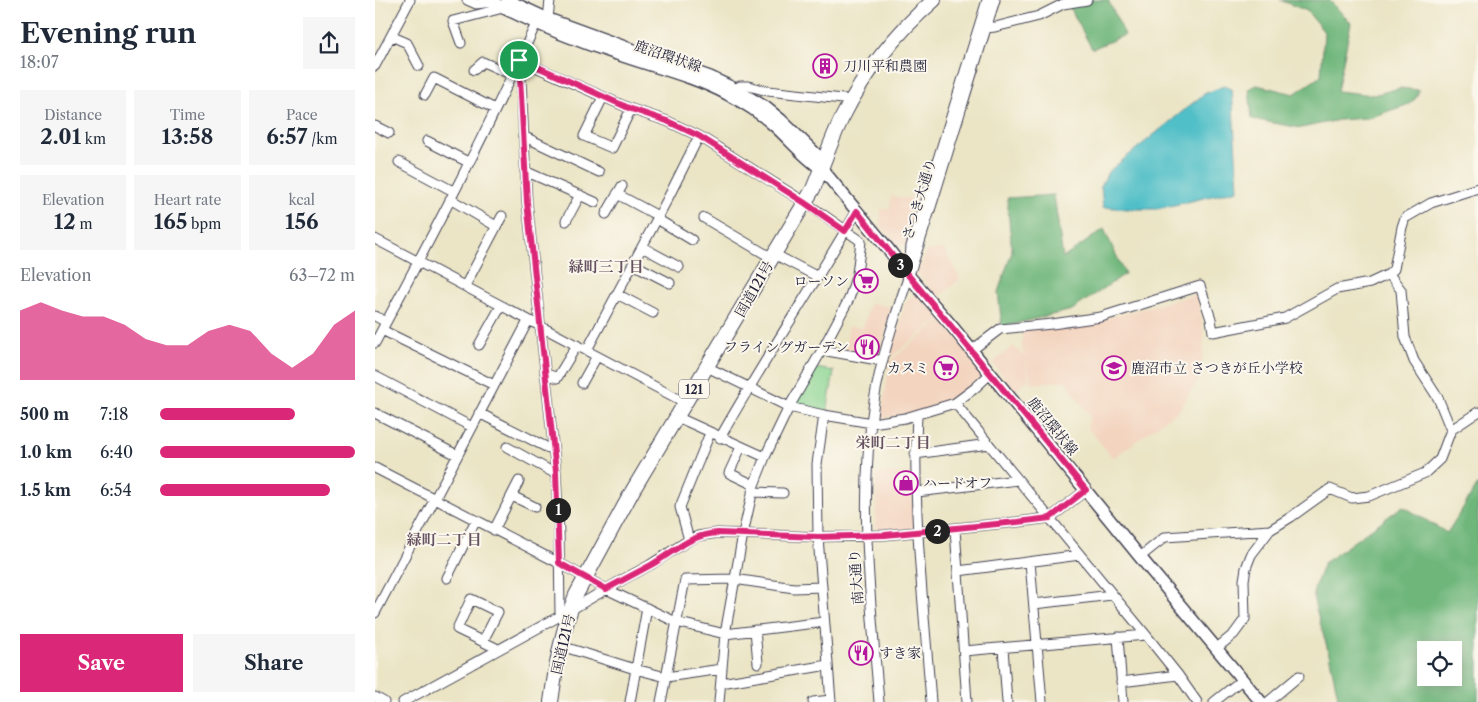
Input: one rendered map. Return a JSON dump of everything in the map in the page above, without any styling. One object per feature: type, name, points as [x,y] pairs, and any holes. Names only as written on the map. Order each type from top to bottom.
[{"type":"highway","name":"国道121号","points":[[551,702],[565,613],[633,490],[813,189],[852,100],[889,44],[904,27],[934,0]]},
{"type":"main road","name":"鹿沼環状線","points":[[498,3],[615,54],[691,79],[726,94],[744,104],[776,127],[811,162],[822,169],[1261,702]]},
{"type":"main road","name":"鹿沼環状線","points":[[542,21],[710,77],[735,89],[765,107],[781,120],[817,155],[822,169]]},
{"type":"street","points":[[375,66],[410,0]]},
{"type":"street","points":[[467,0],[476,4],[498,3]]},
{"type":"street","points":[[375,343],[519,60],[542,21],[550,0]]},
{"type":"street","name":"さつき大通り","points":[[908,275],[911,246],[987,0]]},
{"type":"street","name":"さつき大通り","points":[[908,275],[995,0]]},
{"type":"street","points":[[986,28],[1039,16],[1063,4],[1087,0]]},
{"type":"street","points":[[461,43],[453,21],[498,3]]},
{"type":"street","points":[[391,36],[407,43],[419,66]]},
{"type":"street","points":[[519,60],[571,81],[631,109],[667,121],[699,136],[861,241],[857,274],[849,300],[789,407],[765,457],[753,488],[734,579],[725,634],[719,702]]},
{"type":"street","points":[[519,60],[527,202],[554,451],[559,563],[565,613]]},
{"type":"street","points":[[474,70],[483,62],[512,75]]},
{"type":"street","points":[[425,95],[434,78],[495,109]]},
{"type":"street","points":[[735,89],[740,86],[748,86],[768,91],[852,100]]},
{"type":"street","points":[[603,97],[584,136],[612,148],[631,109]]},
{"type":"street","points":[[375,126],[389,134]]},
{"type":"street","points":[[523,136],[599,172]]},
{"type":"street","points":[[587,350],[699,136]]},
{"type":"street","points":[[427,140],[468,162]]},
{"type":"street","points":[[399,162],[496,226]]},
{"type":"street","points":[[525,171],[595,202]]},
{"type":"street","points":[[972,350],[1000,329],[1101,317],[1200,286],[1211,319],[1213,332],[1285,318],[1337,289],[1370,283],[1389,274],[1394,269],[1405,218],[1431,203],[1478,188]]},
{"type":"street","points":[[606,214],[619,190],[692,240]]},
{"type":"street","points":[[566,221],[580,195]]},
{"type":"street","points":[[720,438],[749,387],[857,211]]},
{"type":"street","points":[[465,286],[502,216]]},
{"type":"street","points":[[704,218],[773,256],[818,277]]},
{"type":"street","points":[[375,239],[686,403]]},
{"type":"street","points":[[642,248],[679,267]]},
{"type":"street","points":[[633,264],[670,283]]},
{"type":"street","points":[[1389,274],[1401,290],[1405,337],[1413,361],[1438,398],[1451,430]]},
{"type":"street","name":"南大通り","points":[[879,702],[867,536],[867,481],[874,401],[891,328],[908,275]]},
{"type":"street","points":[[617,294],[653,312]]},
{"type":"street","points":[[479,345],[501,306]]},
{"type":"street","points":[[375,316],[384,326],[495,385]]},
{"type":"street","points":[[375,613],[528,321]]},
{"type":"street","points":[[545,372],[557,378],[577,345]]},
{"type":"street","points":[[822,350],[883,361]]},
{"type":"street","points":[[582,383],[597,356]]},
{"type":"street","points":[[707,368],[789,407],[872,423],[917,414],[955,402],[975,388],[990,374]]},
{"type":"street","points":[[375,376],[472,427]]},
{"type":"street","points":[[955,402],[1146,635],[1197,702]]},
{"type":"street","points":[[1217,648],[1234,634],[1245,619],[1244,586],[1246,568],[1251,555],[1270,530],[1330,489],[1352,498],[1369,496],[1425,473],[1440,459],[1451,430],[1478,412]]},
{"type":"street","points":[[375,413],[457,455]]},
{"type":"street","points":[[479,413],[554,451]]},
{"type":"street","points":[[917,414],[915,454],[918,533],[931,702]]},
{"type":"street","points":[[813,702],[831,701],[818,537],[817,464],[824,415]]},
{"type":"street","points":[[677,417],[710,434],[765,457]]},
{"type":"street","points":[[689,540],[680,506],[710,434]]},
{"type":"street","points":[[915,454],[989,444]]},
{"type":"street","points":[[507,447],[556,474]]},
{"type":"street","points":[[741,447],[729,473],[753,488],[783,493]]},
{"type":"street","points":[[375,468],[606,589],[677,622],[725,634],[824,622]]},
{"type":"street","points":[[917,492],[1018,480]]},
{"type":"street","points":[[494,530],[519,481]]},
{"type":"street","points":[[403,702],[650,565],[689,540],[711,534],[818,537],[918,533],[1050,518],[1086,490]]},
{"type":"street","points":[[512,496],[535,507]]},
{"type":"street","points":[[447,578],[475,520]]},
{"type":"street","points":[[955,529],[967,702]]},
{"type":"street","points":[[1140,557],[1165,537],[1270,530]]},
{"type":"street","points":[[958,571],[1080,555]]},
{"type":"street","points":[[1030,562],[1042,702]]},
{"type":"street","points":[[661,702],[685,580],[734,579],[794,588],[822,587]]},
{"type":"street","points":[[1034,604],[1112,595]]},
{"type":"street","points":[[483,641],[498,612],[471,599],[457,629],[498,649]]},
{"type":"street","points":[[629,702],[647,608]]},
{"type":"street","points":[[755,630],[759,663]]},
{"type":"street","points":[[964,652],[1146,635]]},
{"type":"street","points":[[1118,637],[1123,702]]},
{"type":"street","points":[[561,646],[666,677],[722,669]]},
{"type":"street","points":[[1003,648],[1007,702]]},
{"type":"street","points":[[721,683],[828,666]]},
{"type":"street","points":[[1121,682],[1178,675]]},
{"type":"street","points":[[1268,702],[1299,676]]},
{"type":"street","points":[[1215,702],[1243,679]]},
{"type":"street","points":[[375,697],[384,702]]},
{"type":"shaded area","points":[[891,196],[919,200],[906,244],[898,248],[880,225],[881,209],[890,209]]},
{"type":"shaded area","points":[[943,248],[960,279],[938,298],[917,273],[927,251]]},
{"type":"shaded area","points":[[918,293],[940,318],[890,358],[905,304],[912,296]]},
{"type":"shaded area","name":"鹿沼市立 さつきが丘小学校","points":[[1198,294],[1204,337],[1203,357],[1198,380],[1180,409],[1113,458],[1087,427],[1090,417],[1065,380],[1032,384],[1025,358],[1029,379],[1014,391],[993,363],[1013,346],[1024,356],[1022,330],[1088,323]]},
{"type":"shaded area","points":[[870,303],[891,307],[879,359],[844,354],[849,326],[863,328]]},
{"type":"shaded area","points":[[941,319],[986,374],[953,400],[910,414],[884,418],[881,416],[890,361]]},
{"type":"shaded area","points":[[876,473],[912,473],[914,525],[911,529],[879,530],[876,527]]},
{"type":"green space","points":[[1066,0],[1108,0],[1125,35],[1092,49]]},
{"type":"green space","points":[[1280,0],[1329,0],[1351,23],[1337,91],[1373,95],[1400,88],[1419,90],[1416,98],[1409,104],[1368,118],[1339,120],[1301,128],[1252,119],[1249,89],[1257,85],[1294,94],[1321,76],[1324,32],[1307,11]]},
{"type":"green space","points":[[1054,195],[1063,258],[1104,229],[1125,274],[1072,310],[1002,327],[998,292],[1012,252],[1007,198]]},
{"type":"green space","points":[[815,368],[834,371],[827,412],[797,407],[794,402]]},
{"type":"green space","points":[[1478,484],[1478,702],[1339,702],[1329,654],[1314,601],[1314,589],[1324,563],[1403,506],[1447,533]]},
{"type":"water","points":[[1224,86],[1232,89],[1238,190],[1157,209],[1103,207],[1101,186],[1108,172],[1204,94]]},
{"type":"place","name":"刀川平和農園","points":[[825,66]]},
{"type":"place","name":"ローソン","points":[[866,281]]},
{"type":"place","name":"フライングガーデン","points":[[867,347]]},
{"type":"place","name":"カスミ","points":[[946,368]]},
{"type":"place","name":"鹿沼市立 さつきが丘小学校","points":[[1114,368]]},
{"type":"place","name":"ハードオフ","points":[[906,483]]},
{"type":"place","name":"すき家","points":[[861,653]]},
{"type":"district","name":"緑町三丁目","points":[[606,266]]},
{"type":"district","name":"栄町二丁目","points":[[893,442]]},
{"type":"district","name":"緑町二丁目","points":[[444,539]]},
{"type":"route","points":[[519,60],[631,109],[667,121],[699,136],[760,173],[845,231],[857,211],[1086,490],[1050,518],[1017,522],[885,535],[818,537],[705,534],[689,540],[650,565],[606,589],[559,563],[556,472],[527,202],[519,60]]}]
